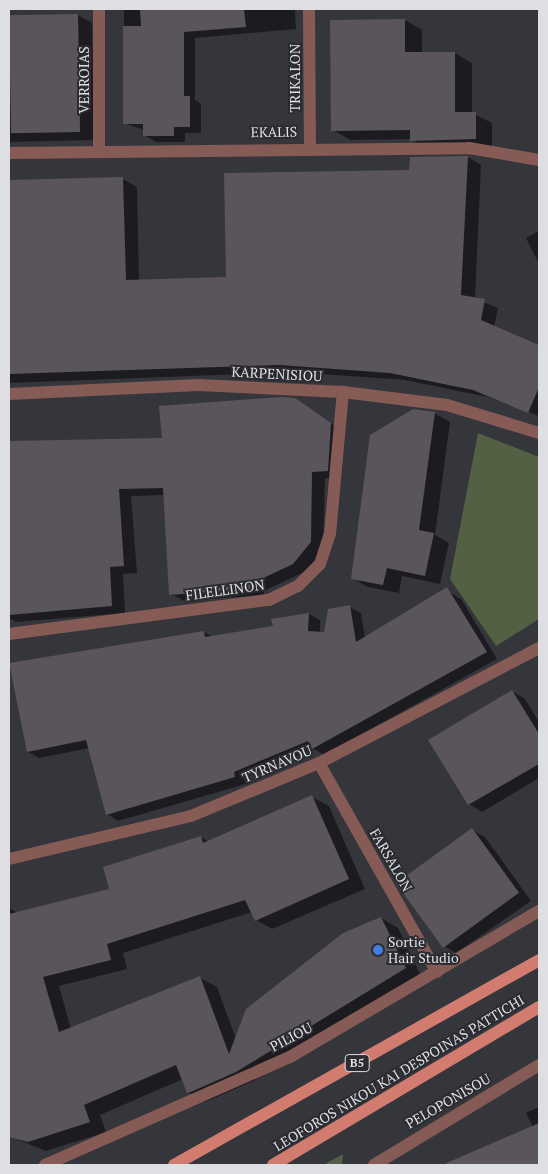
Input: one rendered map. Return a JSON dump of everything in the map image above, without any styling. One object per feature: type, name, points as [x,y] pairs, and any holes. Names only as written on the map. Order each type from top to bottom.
[{"type":"main road","name":"LEOFOROS NIKOU KAI DESPOINAS PATTICHI","points":[[174,1165],[539,960]]},
{"type":"main road","name":"LEOFOROS NIKOU KAI DESPOINAS PATTICHI","points":[[273,1165],[539,1007]]},
{"type":"street","name":"VERROIAS","points":[[99,9],[99,151]]},
{"type":"street","name":"TRIKALON","points":[[309,9],[310,146]]},
{"type":"street","name":"EKALIS","points":[[9,153],[310,146],[469,148],[539,160]]},
{"type":"street","name":"KARPENISIOU","points":[[9,394],[198,385],[343,392],[447,405],[539,433]]},
{"type":"street","name":"FILELLINON","points":[[9,634],[269,600],[298,586],[320,564],[330,534],[343,392]]},
{"type":"street","name":"TYRNAVOU","points":[[9,859],[191,816],[319,763],[539,648]]},
{"type":"street","name":"FARSALON","points":[[319,763],[437,972]]},
{"type":"street","name":"PILIOU","points":[[45,1165],[290,1057],[539,911]]},
{"type":"street","name":"PELOPONISOU","points":[[374,1165],[539,1065]]},
{"type":"green space","points":[[478,433],[539,457],[539,619],[496,646],[450,579]]},
{"type":"green space","points":[[343,1154],[342,1165],[323,1165]]},
{"type":"building","points":[[244,9],[246,27],[184,32],[184,96],[190,96],[190,127],[174,127],[174,136],[143,136],[143,124],[123,124],[123,26],[141,26],[140,10]]},
{"type":"building","points":[[78,14],[80,132],[11,133],[9,15]]},
{"type":"building","points":[[405,19],[405,52],[455,52],[455,112],[476,112],[476,139],[410,141],[410,130],[331,131],[330,20]]},
{"type":"building","points":[[468,156],[461,295],[485,299],[481,320],[539,345],[539,387],[528,413],[473,390],[390,373],[279,365],[9,374],[9,180],[123,177],[126,280],[226,277],[224,173],[409,170],[410,157]]},
{"type":"building","points":[[281,397],[295,398],[331,423],[328,471],[312,472],[311,542],[293,564],[251,584],[252,589],[169,595],[163,488],[119,489],[124,566],[110,567],[112,606],[9,615],[9,441],[162,438],[159,406]]},
{"type":"building","points":[[413,409],[435,412],[419,530],[434,533],[425,576],[387,568],[383,585],[351,579],[370,435]]},
{"type":"building","points":[[447,587],[487,652],[312,749],[308,741],[234,772],[235,777],[106,815],[86,740],[27,752],[9,663],[204,631],[205,637],[273,626],[271,619],[309,613],[308,631],[324,632],[328,609],[350,605],[356,642]]},
{"type":"building","points":[[512,690],[539,734],[539,764],[468,805],[428,740]]},
{"type":"building","points":[[312,795],[349,879],[255,921],[245,900],[107,944],[111,960],[43,977],[59,1032],[200,976],[229,1054],[246,1009],[343,933],[381,917],[406,968],[236,1072],[193,1091],[187,1093],[176,1065],[84,1105],[90,1122],[28,1142],[9,1137],[9,914],[109,889],[103,867],[201,836],[203,843]]},
{"type":"building","points":[[472,828],[519,893],[443,948],[396,883]]},
{"type":"building","points":[[539,1123],[539,1165],[442,1165]]},
{"type":"place","name":"Sortie Hair Studio","points":[[378,950]]}]
